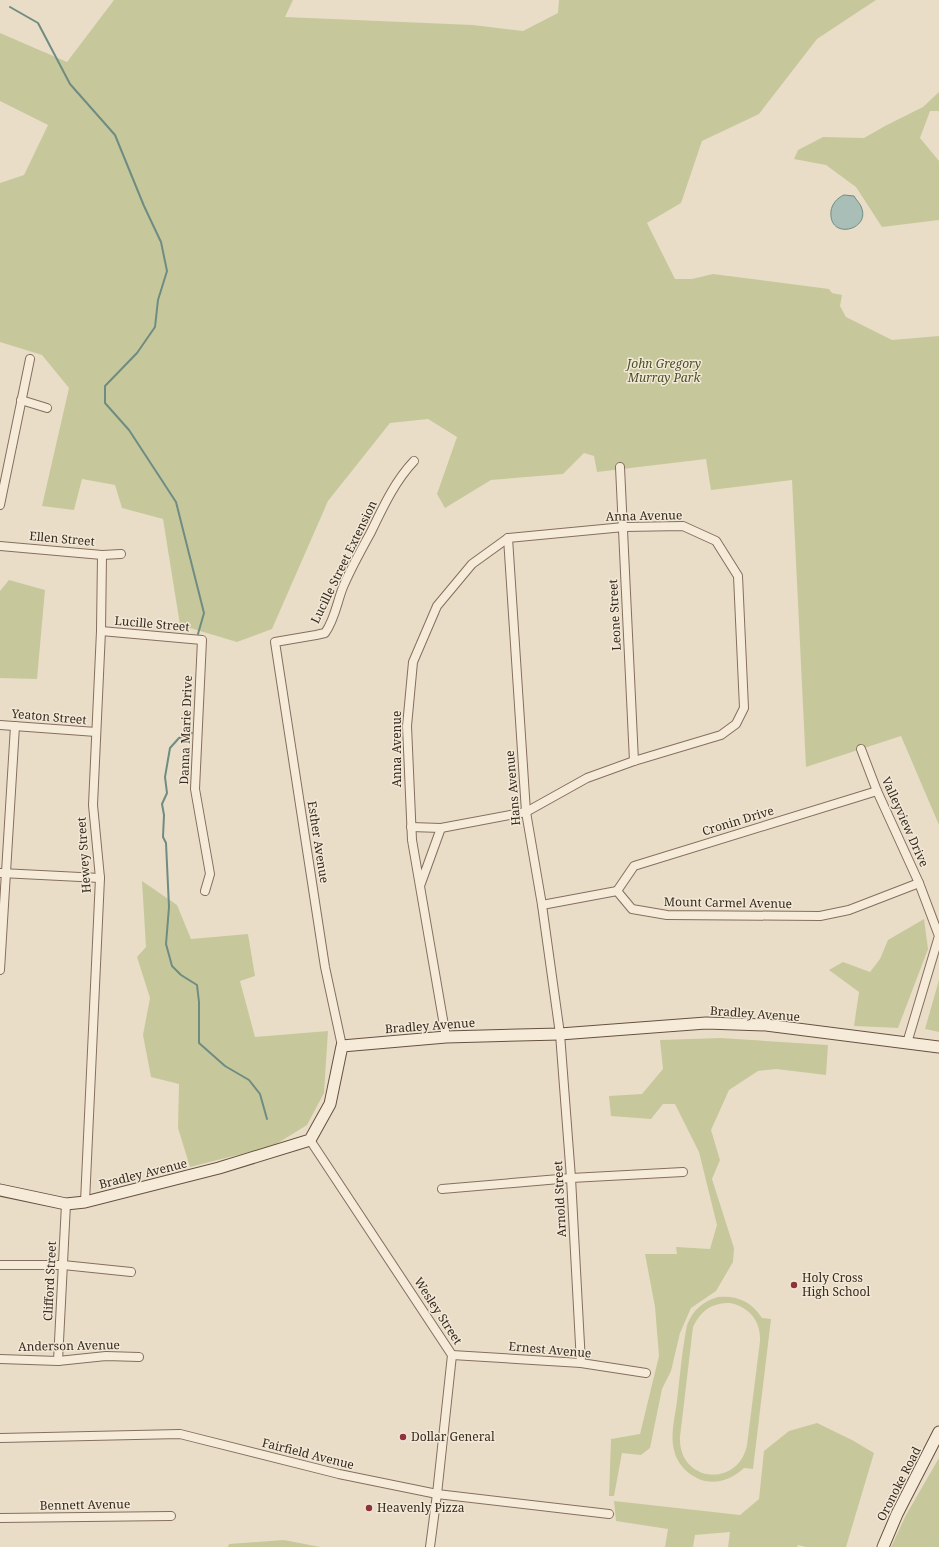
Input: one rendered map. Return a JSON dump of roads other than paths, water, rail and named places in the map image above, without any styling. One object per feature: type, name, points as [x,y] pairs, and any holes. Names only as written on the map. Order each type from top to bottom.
[{"type":"street","points":[[0,505],[30,359]]},
{"type":"street","points":[[21,400],[47,408]]},
{"type":"street","name":"Lucille Street Extension","points":[[275,642],[322,634],[325,632],[330,623],[348,576],[396,484],[403,472],[414,461]]},
{"type":"street","name":"Leone Street","points":[[620,467],[634,761]]},
{"type":"street","name":"Anna Avenue","points":[[410,827],[442,828],[526,812],[586,778],[634,761],[721,735],[736,724],[744,708],[739,584],[738,576],[716,541],[683,526],[624,527],[508,538],[472,564],[437,606],[412,662],[407,726],[410,827],[446,1037]]},
{"type":"street","name":"Hans Avenue","points":[[508,538],[526,812],[542,905],[560,1034]]},
{"type":"street","name":"Ellen Street","points":[[0,546],[102,555],[121,554]]},
{"type":"street","name":"Hewey Street","points":[[85,1202],[100,878],[93,805],[101,631],[102,555]]},
{"type":"street","name":"Lucille Street","points":[[101,631],[202,640]]},
{"type":"street","name":"Danna Marie Drive","points":[[202,640],[195,789],[210,874],[205,891]]},
{"type":"street","name":"Esther Avenue","points":[[275,642],[325,967],[342,1046]]},
{"type":"street","name":"Yeaton Street","points":[[0,725],[96,732]]},
{"type":"street","points":[[0,970],[3,873],[15,726]]},
{"type":"street","name":"Valleyview Drive","points":[[861,749],[877,791],[919,883],[939,936],[907,1043]]},
{"type":"street","name":"Cronin Drive","points":[[617,891],[634,866],[877,791]]},
{"type":"street","points":[[420,886],[442,828]]},
{"type":"street","points":[[3,873],[100,878]]},
{"type":"street","name":"Mount Carmel Avenue","points":[[617,891],[632,909],[667,915],[820,916],[849,910],[919,883]]},
{"type":"street","points":[[542,905],[617,891]]},
{"type":"street","name":"Bradley Avenue","points":[[342,1046],[446,1037],[560,1034],[706,1023],[766,1025],[939,1047]]},
{"type":"street","name":"Arnold Street","points":[[560,1034],[571,1178],[581,1363]]},
{"type":"street","points":[[310,1140],[330,1104],[342,1046]]},
{"type":"street","name":"Bradley Avenue","points":[[0,1190],[66,1204],[85,1202],[219,1168],[310,1140]]},
{"type":"street","name":"Wesley Street","points":[[310,1140],[452,1355],[430,1547]]},
{"type":"street","points":[[442,1189],[571,1178],[683,1172]]},
{"type":"street","name":"Clifford Street","points":[[58,1361],[66,1204]]},
{"type":"street","points":[[0,1265],[63,1265],[131,1272]]},
{"type":"street","name":"Ernest Avenue","points":[[452,1355],[581,1363],[646,1374]]},
{"type":"street","name":"Anderson Avenue","points":[[0,1359],[58,1361],[106,1356],[139,1357]]},
{"type":"street","name":"Oronoke Road","points":[[883,1547],[897,1514],[939,1432]]},
{"type":"street","name":"Fairfield Avenue","points":[[0,1438],[180,1434],[339,1474],[437,1494],[609,1514]]},
{"type":"street","name":"Bennett Avenue","points":[[0,1518],[171,1516]]},
{"type":"water","points":[[841,196],[854,196],[861,205],[863,217],[860,223],[848,229],[841,229],[836,226],[832,220],[832,206]]},
{"type":"waterway","points":[[10,7],[38,23],[70,84],[115,135],[144,206],[161,242],[167,271],[158,300],[155,327],[137,353],[105,386],[105,403],[129,430],[176,502],[204,613],[198,634]]},
{"type":"waterway","points":[[192,733],[179,738],[170,748],[165,777],[167,793],[162,804],[164,815],[163,837],[166,843],[169,907],[166,944],[172,966],[181,975],[197,985],[199,1002],[199,1043],[225,1066],[249,1080],[260,1094],[267,1119]]},
{"type":"place","name":"Holy Cross High School","points":[[794,1285]]},
{"type":"place","name":"Dollar General","points":[[403,1437]]},
{"type":"place","name":"Heavenly Pizza","points":[[369,1508]]},
{"type":"park label","name":"John Gregory Murray Park","points":[[664,371]]}]
